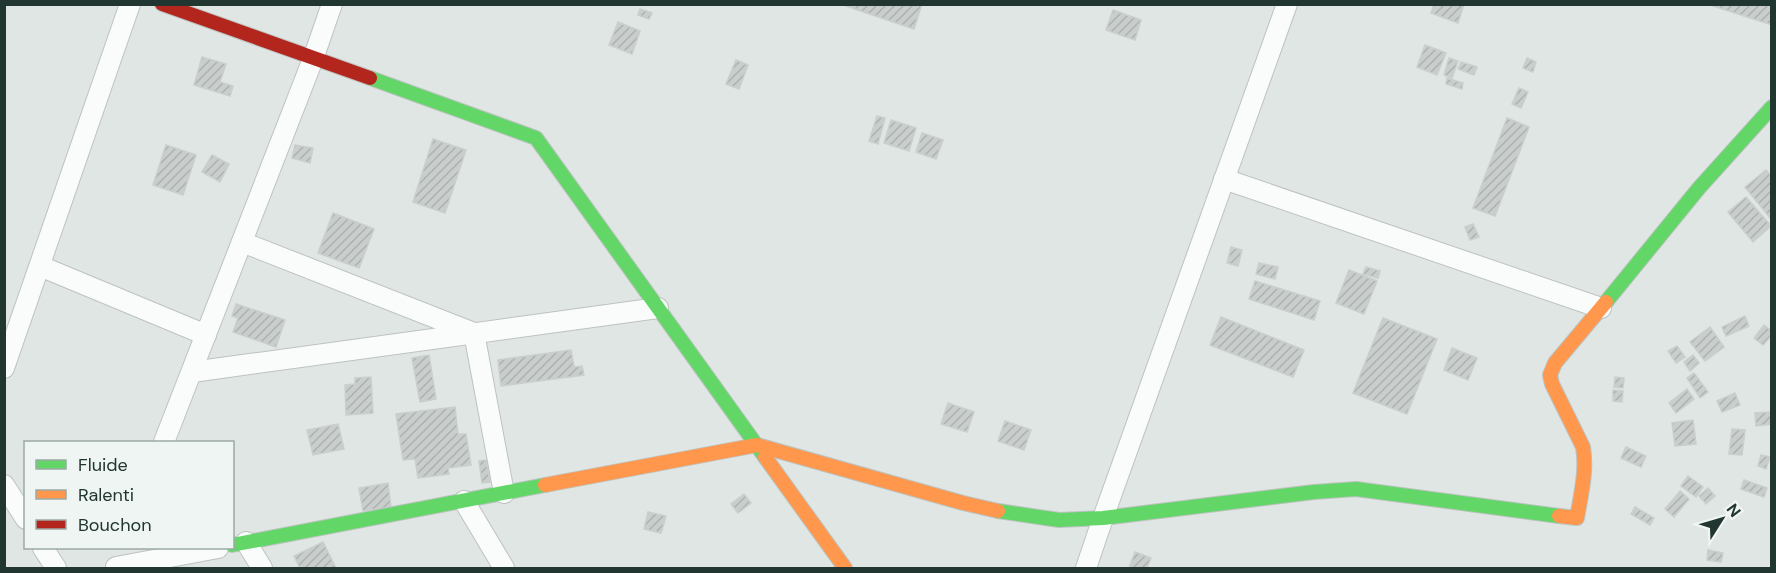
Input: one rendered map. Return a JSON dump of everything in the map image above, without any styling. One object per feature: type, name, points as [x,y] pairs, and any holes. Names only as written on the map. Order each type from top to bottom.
[{"type":"street","points":[[4,368],[130,4]]},
{"type":"street","points":[[162,4],[536,138],[845,568]]},
{"type":"street","points":[[164,441],[332,4]]},
{"type":"street","points":[[1086,568],[1287,4]]},
{"type":"street","points":[[239,543],[757,445],[963,503],[1013,514],[1059,520],[1103,518],[1314,492],[1356,489],[1577,518],[1586,469],[1585,456],[1550,375],[1555,363],[1643,259],[1699,188],[1772,107]]},
{"type":"street","points":[[1224,179],[1601,308]]},
{"type":"street","points":[[242,242],[474,333]]},
{"type":"street","points":[[40,266],[206,335]]},
{"type":"street","points":[[192,372],[658,308]]},
{"type":"street","points":[[474,333],[504,493]]},
{"type":"street","points":[[4,485],[24,516]]},
{"type":"street","points":[[464,501],[504,568]]},
{"type":"street","points":[[239,543],[262,568]]},
{"type":"street","points":[[44,549],[56,568]]},
{"type":"street","points":[[116,568],[124,549]]},
{"type":"street","points":[[116,568],[213,549]]},
{"type":"building","points":[[840,4],[922,4],[914,29]]},
{"type":"building","points":[[1434,4],[1464,4],[1458,23],[1431,13]]},
{"type":"building","points":[[1707,4],[1772,4],[1772,25]]},
{"type":"building","points":[[640,9],[652,13],[649,19],[638,15]]},
{"type":"building","points":[[1113,10],[1141,20],[1135,40],[1106,30]]},
{"type":"building","points":[[618,22],[640,31],[632,54],[609,45]]},
{"type":"building","points":[[1425,45],[1446,53],[1437,75],[1417,67]]},
{"type":"building","points":[[202,57],[226,64],[220,82],[233,86],[230,96],[194,85]]},
{"type":"building","points":[[1449,58],[1458,61],[1452,78],[1444,75]]},
{"type":"building","points":[[1527,58],[1536,62],[1533,72],[1523,68]]},
{"type":"building","points":[[736,60],[748,65],[739,89],[726,84]]},
{"type":"building","points":[[1461,62],[1477,67],[1474,75],[1458,69]]},
{"type":"building","points":[[1447,78],[1463,83],[1462,89],[1446,84]]},
{"type":"building","points":[[1519,88],[1528,92],[1521,108],[1512,104]]},
{"type":"building","points":[[877,116],[885,118],[878,144],[869,141]]},
{"type":"building","points":[[1507,118],[1529,127],[1495,216],[1473,208]]},
{"type":"building","points":[[891,120],[916,128],[909,151],[884,143]]},
{"type":"building","points":[[922,133],[943,140],[936,159],[916,152]]},
{"type":"building","points":[[433,139],[466,150],[445,213],[413,202]]},
{"type":"building","points":[[166,145],[196,155],[183,195],[153,185]]},
{"type":"building","points":[[295,145],[313,148],[310,163],[292,158]]},
{"type":"building","points":[[212,155],[229,164],[220,182],[202,172]]},
{"type":"building","points":[[1766,170],[1772,177],[1771,219],[1745,187]]},
{"type":"building","points":[[1746,197],[1771,226],[1753,242],[1728,212]]},
{"type":"building","points":[[333,213],[374,229],[359,268],[318,253]]},
{"type":"building","points":[[1473,224],[1479,237],[1470,240],[1465,227]]},
{"type":"building","points":[[1231,247],[1242,250],[1238,266],[1227,263]]},
{"type":"building","points":[[1259,263],[1278,267],[1275,279],[1256,274]]},
{"type":"building","points":[[1366,267],[1380,271],[1378,278],[1363,274]]},
{"type":"building","points":[[1349,270],[1377,281],[1364,314],[1336,303]]},
{"type":"building","points":[[1255,281],[1320,301],[1314,320],[1249,299]]},
{"type":"building","points":[[236,304],[285,320],[276,347],[233,332],[238,318],[232,316]]},
{"type":"building","points":[[1745,316],[1749,326],[1726,336],[1722,327]]},
{"type":"building","points":[[1221,317],[1304,350],[1293,377],[1210,345]]},
{"type":"building","points":[[1383,318],[1437,339],[1407,414],[1353,393]]},
{"type":"building","points":[[1764,325],[1772,331],[1772,335],[1763,345],[1754,338]]},
{"type":"building","points":[[1710,327],[1724,347],[1705,361],[1690,342]]},
{"type":"building","points":[[1677,346],[1685,357],[1676,363],[1668,351]]},
{"type":"building","points":[[1452,348],[1477,358],[1468,380],[1444,370]]},
{"type":"building","points":[[571,350],[574,367],[582,366],[584,375],[501,386],[498,360]]},
{"type":"building","points":[[429,355],[436,399],[420,402],[412,358]]},
{"type":"building","points":[[1693,355],[1699,363],[1690,371],[1684,362]]},
{"type":"building","points":[[1694,373],[1708,392],[1700,398],[1687,378]]},
{"type":"building","points":[[371,377],[373,413],[346,415],[345,385],[355,384],[355,378]]},
{"type":"building","points":[[1615,377],[1624,378],[1623,388],[1614,387]]},
{"type":"building","points":[[1687,389],[1694,399],[1676,413],[1669,403]]},
{"type":"building","points":[[1613,390],[1623,391],[1622,402],[1613,401]]},
{"type":"building","points":[[1735,393],[1740,405],[1722,412],[1717,401]]},
{"type":"building","points":[[948,403],[974,412],[967,432],[941,424]]},
{"type":"building","points":[[455,407],[458,434],[466,434],[471,465],[448,468],[449,474],[418,478],[415,459],[403,460],[396,414]]},
{"type":"building","points":[[1772,412],[1772,424],[1756,426],[1755,413]]},
{"type":"building","points":[[1693,420],[1696,444],[1675,446],[1672,423]]},
{"type":"building","points":[[1005,421],[1031,430],[1024,450],[998,441]]},
{"type":"building","points":[[338,424],[344,449],[313,455],[307,430]]},
{"type":"building","points":[[1732,429],[1745,430],[1742,455],[1729,454]]},
{"type":"building","points":[[1626,447],[1646,456],[1641,467],[1621,458]]},
{"type":"building","points":[[1761,455],[1770,457],[1766,469],[1758,466]]},
{"type":"building","points":[[486,460],[490,482],[482,483],[479,461]]},
{"type":"building","points":[[1688,476],[1703,487],[1696,497],[1681,486]]},
{"type":"building","points":[[1744,480],[1767,488],[1764,497],[1741,489]]},
{"type":"building","points":[[388,483],[391,507],[363,511],[359,488]]},
{"type":"building","points":[[1708,488],[1715,496],[1706,504],[1699,496]]},
{"type":"building","points":[[1680,491],[1689,499],[1674,517],[1665,509]]},
{"type":"building","points":[[744,494],[751,503],[738,513],[731,504]]},
{"type":"building","points":[[1635,507],[1654,518],[1650,525],[1631,514]]},
{"type":"building","points":[[648,512],[666,516],[661,533],[644,529]]},
{"type":"building","points":[[323,542],[336,568],[300,568],[294,556]]},
{"type":"building","points":[[1708,550],[1723,553],[1721,562],[1707,560]]},
{"type":"building","points":[[1135,552],[1151,558],[1147,568],[1129,568]]},
{"type":"traffic: fast","points":[[370,78],[536,138],[765,457]]},
{"type":"traffic: fast","points":[[1606,302],[1699,188],[1772,107]]},
{"type":"traffic: fast","points":[[234,545],[545,485]]},
{"type":"traffic: fast","points":[[998,511],[1059,520],[1103,518],[1314,492],[1356,489],[1559,516]]},
{"type":"traffic: slow","points":[[1559,516],[1577,518],[1583,482],[1584,456],[1583,447],[1552,384],[1550,375],[1555,363],[1606,302]]},
{"type":"traffic: slow","points":[[545,485],[757,445],[998,511]]},
{"type":"traffic: slow","points":[[765,457],[845,568]]},
{"type":"traffic: jam","points":[[162,4],[370,78]]}]
